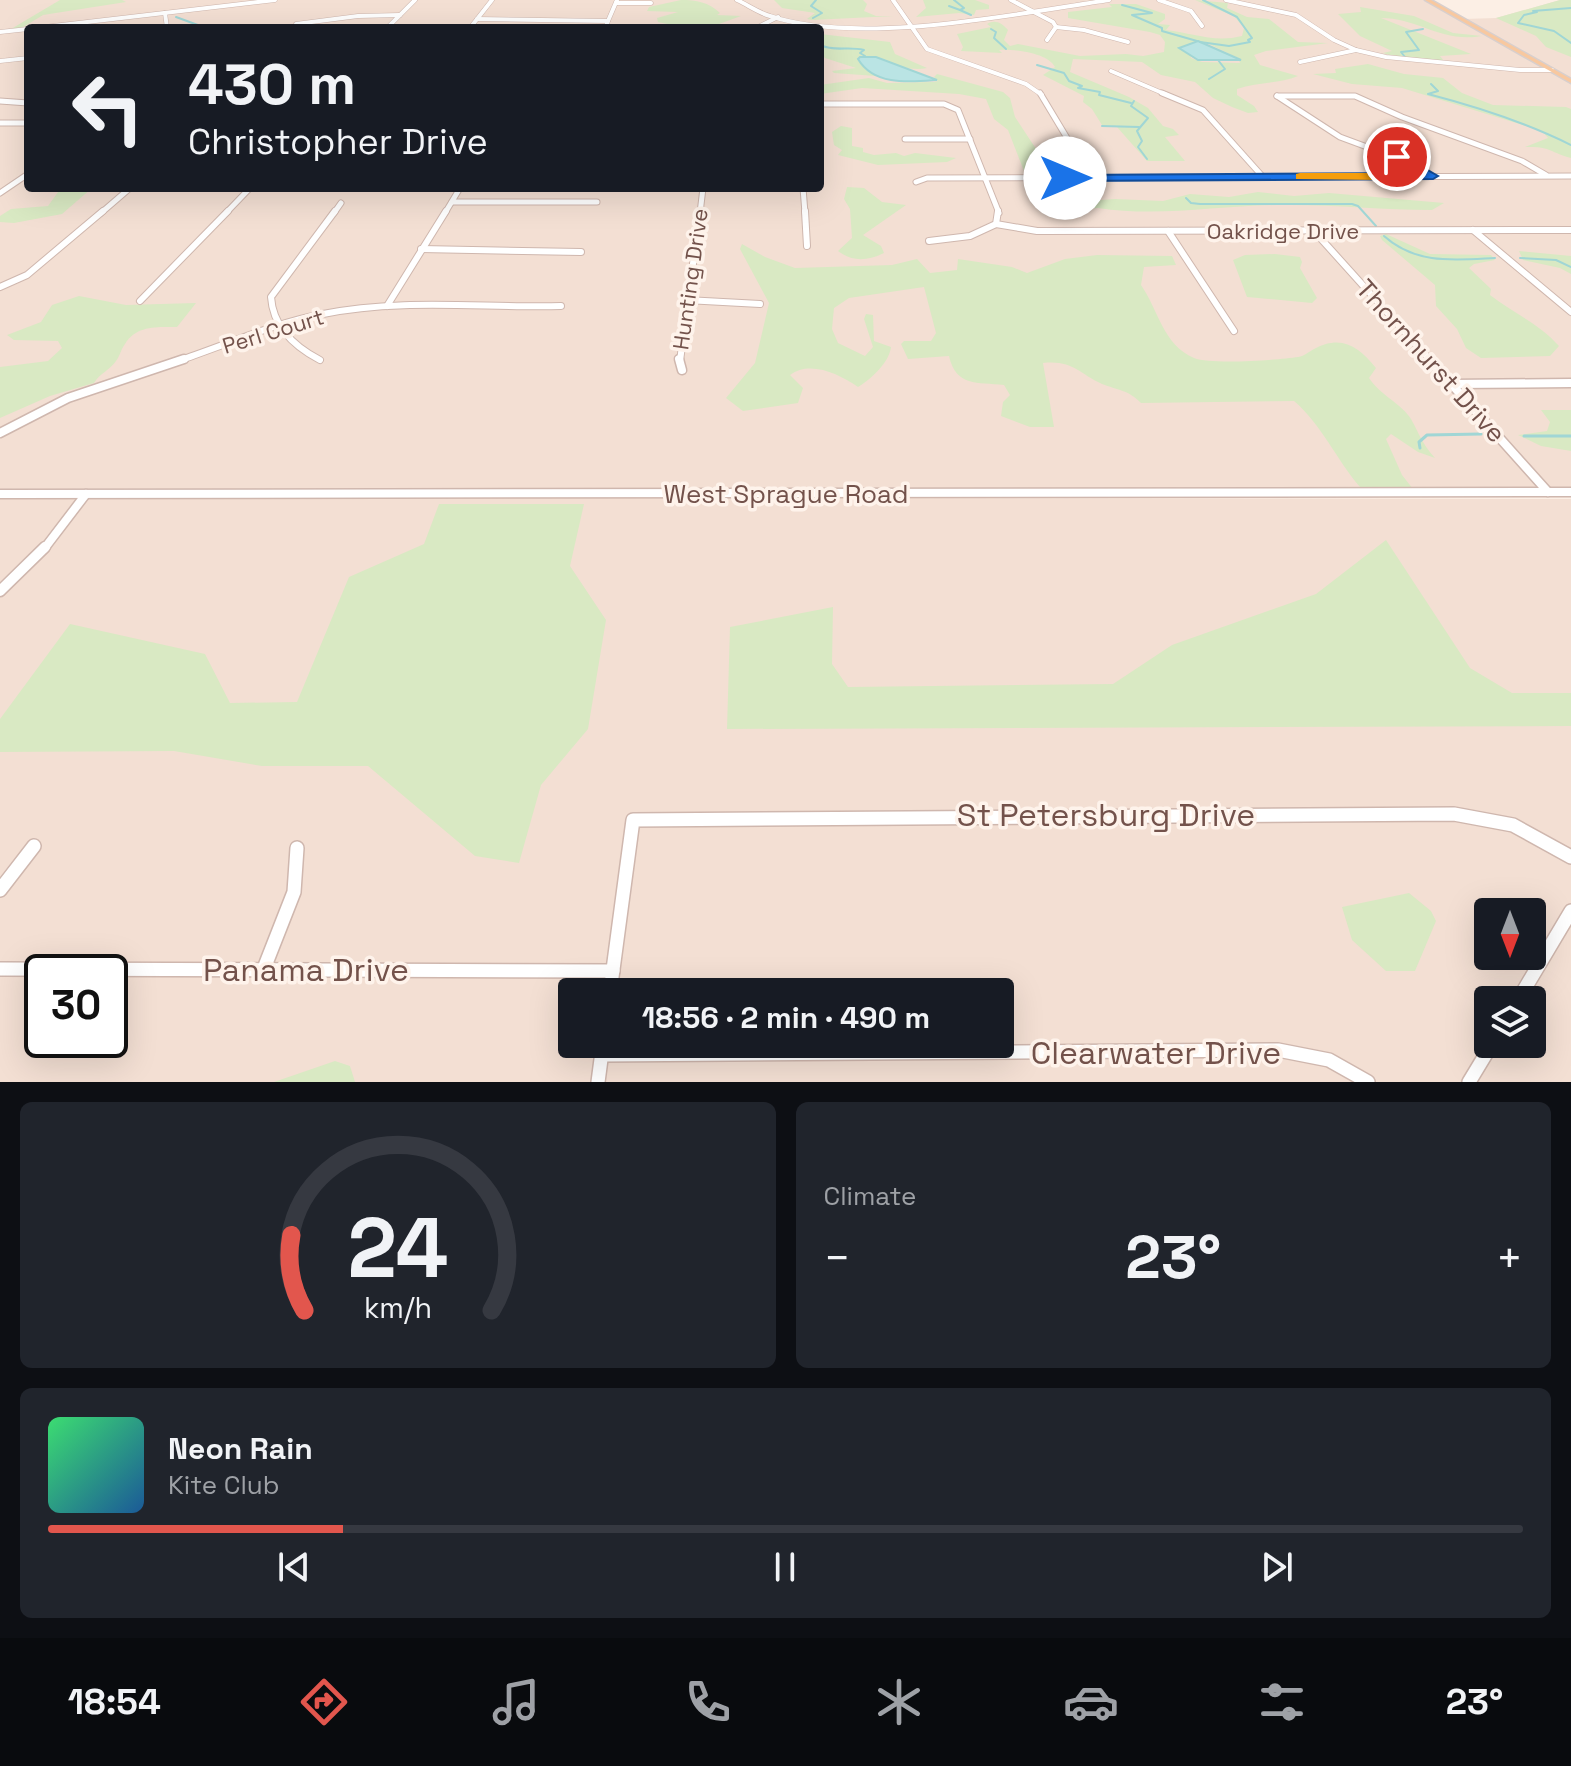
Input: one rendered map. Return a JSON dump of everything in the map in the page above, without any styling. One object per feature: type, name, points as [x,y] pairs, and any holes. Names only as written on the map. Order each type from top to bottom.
[{"type":"main road","points":[[1427,0],[1571,81]]},
{"type":"street","points":[[70,24],[275,0]]},
{"type":"street","points":[[391,24],[415,0]]},
{"type":"street","points":[[473,24],[492,0]]},
{"type":"street","points":[[737,0],[778,17],[846,27],[912,26],[1109,0]]},
{"type":"street","points":[[893,0],[927,49],[1026,84],[1042,94],[1091,178]]},
{"type":"street","points":[[1011,0],[1048,18],[1056,27],[1084,30],[1128,42]]},
{"type":"street","points":[[1159,0],[1187,8],[1199,17],[1202,26]]},
{"type":"street","points":[[1226,0],[1296,15],[1334,40],[1356,50],[1424,62],[1552,70]]},
{"type":"street","points":[[1264,7],[1275,1]]},
{"type":"street","points":[[607,24],[617,2],[651,3]]},
{"type":"street","points":[[165,13],[166,24]]},
{"type":"street","points":[[296,24],[358,16],[400,15]]},
{"type":"street","points":[[764,24],[778,17]]},
{"type":"street","points":[[477,19],[608,21]]},
{"type":"street","points":[[1047,40],[1056,27]]},
{"type":"street","points":[[0,32],[24,29]]},
{"type":"street","points":[[1300,62],[1356,50]]},
{"type":"street","points":[[0,61],[24,58]]},
{"type":"street","points":[[1111,71],[1203,110],[1263,177]]},
{"type":"street","points":[[1433,176],[1421,167],[1327,130],[1277,96],[1355,96],[1402,117],[1522,161],[1549,176]]},
{"type":"street","points":[[0,101],[24,103]]},
{"type":"street","points":[[824,104],[954,106],[998,206],[996,224],[970,236],[929,241]]},
{"type":"street","points":[[14,123],[24,118]]},
{"type":"street","points":[[0,123],[24,123]]},
{"type":"street","points":[[905,139],[970,139]]},
{"type":"street","points":[[916,182],[927,178],[1571,176]]},
{"type":"street","points":[[0,193],[24,177]]},
{"type":"street","points":[[0,287],[27,275],[125,192]]},
{"type":"street","points":[[140,301],[246,192]]},
{"type":"street","points":[[387,306],[458,192]]},
{"type":"street","name":"Hunting Drive","points":[[682,370],[679,359],[702,192]]},
{"type":"street","points":[[803,192],[807,246]]},
{"type":"street","points":[[452,202],[597,202]]},
{"type":"street","points":[[320,360],[308,355],[281,327],[270,309],[271,297],[341,203]]},
{"type":"street","name":"Oakridge Drive","points":[[996,224],[1037,231],[1571,230]]},
{"type":"street","points":[[1473,230],[1571,312]]},
{"type":"street","points":[[1168,231],[1234,331]]},
{"type":"street","name":"Thornhurst Drive","points":[[1314,231],[1548,492]]},
{"type":"street","points":[[421,249],[581,252]]},
{"type":"street","points":[[686,300],[760,304]]},
{"type":"street","name":"Perl Court","points":[[0,433],[68,398],[331,312],[387,306],[561,306]]},
{"type":"street","points":[[1451,384],[1571,383]]},
{"type":"street","name":"West Sprague Road","points":[[0,494],[1571,492]]},
{"type":"street","points":[[0,591],[39,555],[86,494]]},
{"type":"street","name":"St Petersburg Drive","points":[[613,971],[633,820],[1454,814],[1513,825],[1571,857]]},
{"type":"street","points":[[0,890],[34,846]]},
{"type":"street","points":[[263,971],[294,892],[297,848]]},
{"type":"street","points":[[1526,986],[1571,911]]},
{"type":"street","name":"Panama Drive","points":[[0,969],[613,971]]},
{"type":"street","points":[[612,978],[613,971]]},
{"type":"street","name":"Clearwater Drive","points":[[1014,1050],[1278,1050],[1329,1060],[1368,1082]]},
{"type":"street","points":[[598,1082],[601,1058]]},
{"type":"street","points":[[1469,1082],[1484,1058]]},
{"type":"shaded area","points":[[0,0],[270,0],[68,24],[24,24],[24,29],[0,32]]},
{"type":"shaded area","points":[[280,0],[1423,0],[1571,83],[1571,488],[0,490],[0,33],[24,30],[24,192],[824,192],[824,24],[79,24]]},
{"type":"shaded area","points":[[1560,0],[1571,0],[1571,79],[1463,19],[1496,18]]},
{"type":"shaded area","points":[[0,497],[1571,499],[1571,1082],[0,1082]]},
{"type":"green space","points":[[60,0],[126,2],[43,15],[20,29],[11,29]]},
{"type":"green space","points":[[681,0],[697,1],[716,9],[720,13],[717,15],[741,16],[719,24],[667,24],[658,22],[657,18],[678,12],[647,11],[649,7]]},
{"type":"green space","points":[[774,0],[863,0],[867,4],[864,11],[876,16],[894,16],[812,20],[807,19],[815,13],[782,8]]},
{"type":"green space","points":[[923,0],[975,0],[989,5],[989,9],[976,10],[974,15],[959,13],[916,17],[926,8]]},
{"type":"green space","points":[[1195,0],[1228,3],[1227,8],[1247,17],[1269,19],[1298,42],[1328,43],[1254,55],[1260,65],[1298,76],[1237,89],[1237,95],[1258,112],[1248,113],[1232,107],[1213,98],[1195,82],[1161,75],[1142,62],[1073,59],[1070,72],[1129,97],[1148,108],[1163,126],[1173,129],[1179,135],[1165,137],[1185,161],[1147,161],[1117,127],[1102,125],[1092,109],[1083,102],[1084,96],[1043,75],[1055,67],[1046,58],[1014,50],[999,50],[1002,53],[961,51],[963,47],[957,34],[991,27],[987,24],[996,22],[1008,30],[1004,40],[1010,46],[1018,44],[1080,56],[1143,56],[1164,52],[1165,42],[1160,35],[1068,18],[1068,12],[1112,7],[1109,4],[1136,4],[1165,14],[1165,19],[1158,24],[1170,25],[1166,30],[1222,38],[1242,36],[1244,28],[1234,16]],"holes":[[[1205,42],[1238,58],[1240,63],[1202,62],[1191,58],[1188,45]]]},
{"type":"green space","points":[[1560,0],[1571,0],[1571,57],[1546,47],[1536,36],[1496,18]]},
{"type":"green space","points":[[1360,7],[1414,16],[1453,33],[1482,36],[1454,36],[1381,18],[1471,54],[1440,56],[1444,61],[1389,55],[1383,53],[1392,51],[1360,36],[1338,14],[1361,12]]},
{"type":"green space","points":[[824,34],[890,42],[895,54],[927,68],[910,68],[860,57],[858,59],[876,76],[834,73],[832,71],[856,68],[825,58]]},
{"type":"green space","points":[[1368,64],[1404,74],[1443,78],[1462,93],[1493,105],[1571,109],[1571,158],[1545,148],[1525,147],[1548,138],[1542,131],[1402,88],[1352,84],[1313,74],[1336,73],[1335,69]]},
{"type":"green space","points":[[937,74],[1003,92],[1010,98],[1015,117],[1042,158],[1036,171],[1024,171],[1008,130],[994,119],[986,99],[959,94],[862,88],[824,93],[824,84],[869,78],[887,83],[938,81],[934,77]]},
{"type":"green space","points":[[841,126],[852,128],[852,146],[863,148],[863,152],[956,158],[947,162],[878,165],[838,155],[842,150],[834,145],[832,132]]},
{"type":"green space","points":[[1031,183],[1044,183],[1061,199],[1074,202],[1115,199],[1163,201],[1190,194],[1229,197],[1258,192],[1294,196],[1329,193],[1444,203],[1432,210],[1266,205],[1146,212],[1098,208],[1084,209],[1072,215],[1045,202]]},
{"type":"green space","points":[[847,187],[864,188],[882,202],[906,205],[863,235],[881,246],[884,253],[860,259],[838,251],[852,238],[850,209],[844,199]]},
{"type":"green space","points":[[58,192],[87,192],[62,214],[14,223],[0,222],[0,216],[11,209],[48,206]]},
{"type":"green space","points":[[1386,234],[1430,254],[1491,255],[1495,260],[1469,268],[1491,289],[1490,295],[1559,346],[1550,356],[1481,358],[1466,348],[1457,329],[1436,306],[1435,285],[1382,240],[1380,236]]},
{"type":"green space","points":[[742,244],[795,268],[892,265],[917,259],[930,273],[957,270],[958,259],[1012,267],[1027,273],[1065,259],[1097,255],[1172,256],[1176,265],[1144,267],[1141,285],[1168,336],[1184,352],[1203,360],[1245,361],[1300,356],[1333,343],[1349,345],[1376,368],[1369,378],[1407,414],[1435,458],[1418,452],[1391,434],[1386,439],[1402,475],[1413,489],[1360,487],[1313,421],[1294,401],[1141,403],[1127,393],[1062,363],[1043,363],[1054,427],[1030,427],[1001,416],[1003,402],[1010,395],[1004,385],[977,383],[962,378],[952,366],[949,356],[908,359],[901,344],[904,341],[931,341],[936,333],[924,287],[849,298],[834,308],[832,329],[838,343],[865,356],[873,347],[864,319],[866,314],[873,315],[874,341],[891,347],[883,365],[863,384],[858,387],[824,370],[806,369],[790,375],[803,388],[798,403],[743,411],[726,398],[755,363],[769,303],[740,249]]},
{"type":"green space","points":[[1519,251],[1571,256],[1571,274],[1560,268],[1523,260]]},
{"type":"green space","points":[[1245,255],[1300,257],[1300,268],[1317,298],[1312,303],[1247,297],[1233,260]]},
{"type":"green space","points":[[79,296],[126,305],[196,303],[177,327],[148,328],[135,333],[114,364],[94,383],[50,396],[0,418],[0,367],[48,361],[62,348],[58,341],[14,340],[7,335],[41,322],[52,305]]},
{"type":"green space","points":[[1541,410],[1571,410],[1571,451],[1541,446],[1518,435],[1547,431],[1550,422]]},
{"type":"green space","points":[[439,504],[584,504],[570,566],[606,620],[588,729],[541,785],[519,863],[475,856],[368,766],[262,766],[174,751],[0,752],[0,719],[70,624],[205,654],[230,703],[297,702],[349,577],[424,544]]},
{"type":"green space","points":[[1386,540],[1470,668],[1512,693],[1571,693],[1571,726],[727,729],[730,627],[833,607],[832,664],[848,687],[1113,684],[1172,645],[1316,594]]},
{"type":"green space","points":[[1409,893],[1431,911],[1436,921],[1415,971],[1386,971],[1352,940],[1342,907]]},
{"type":"green space","points":[[335,1061],[350,1066],[355,1082],[274,1082]]},
{"type":"water","points":[[1198,41],[1241,60],[1198,60],[1179,48]]},
{"type":"water","points":[[876,57],[937,80],[883,78],[865,68],[858,59]]},
{"type":"waterway","points":[[813,18],[822,13],[811,6],[816,0]]},
{"type":"waterway","points":[[954,0],[964,8],[960,10]]},
{"type":"waterway","points":[[1200,42],[1229,46],[1250,42],[1248,40],[1252,38],[1237,17],[1203,0]]},
{"type":"waterway","points":[[1122,5],[1152,13],[1132,15],[1162,28],[1162,31],[1197,41]]},
{"type":"waterway","points":[[949,6],[960,10]]},
{"type":"waterway","points":[[1571,8],[1533,11],[1537,12],[1524,15],[1518,23],[1554,31],[1571,43]]},
{"type":"waterway","points":[[960,10],[971,15]]},
{"type":"waterway","points":[[176,17],[195,24]]},
{"type":"waterway","points":[[991,29],[996,32],[994,38],[1006,49]]},
{"type":"waterway","points":[[1405,57],[1401,52],[1419,50],[1406,32],[1423,29]]},
{"type":"waterway","points":[[824,46],[864,50],[860,53],[865,56]]},
{"type":"waterway","points":[[1209,79],[1225,69],[1218,60]]},
{"type":"waterway","points":[[1037,65],[1064,73],[1069,81],[1082,86],[1078,88],[1131,103]]},
{"type":"waterway","points":[[1431,84],[1438,91],[1428,94],[1501,116],[1571,145]]},
{"type":"waterway","points":[[1134,101],[1131,106],[1148,118],[1137,131],[1142,141],[1138,147],[1147,159]]},
{"type":"waterway","points":[[1102,126],[1139,127]]},
{"type":"waterway","points":[[1186,198],[1191,203],[1200,204],[1352,204],[1358,206],[1376,226]]},
{"type":"waterway","points":[[1384,236],[1409,252],[1436,259],[1495,258]]},
{"type":"waterway","points":[[1520,258],[1556,260],[1571,267]]},
{"type":"waterway","points":[[1420,448],[1419,442],[1427,435],[1481,434]]},
{"type":"waterway","points":[[1524,436],[1571,436]]},
{"type":"slow traffic","points":[[1300,177],[1381,176]]},
{"type":"route","points":[[1065,178],[1433,176],[1397,157]]}]
